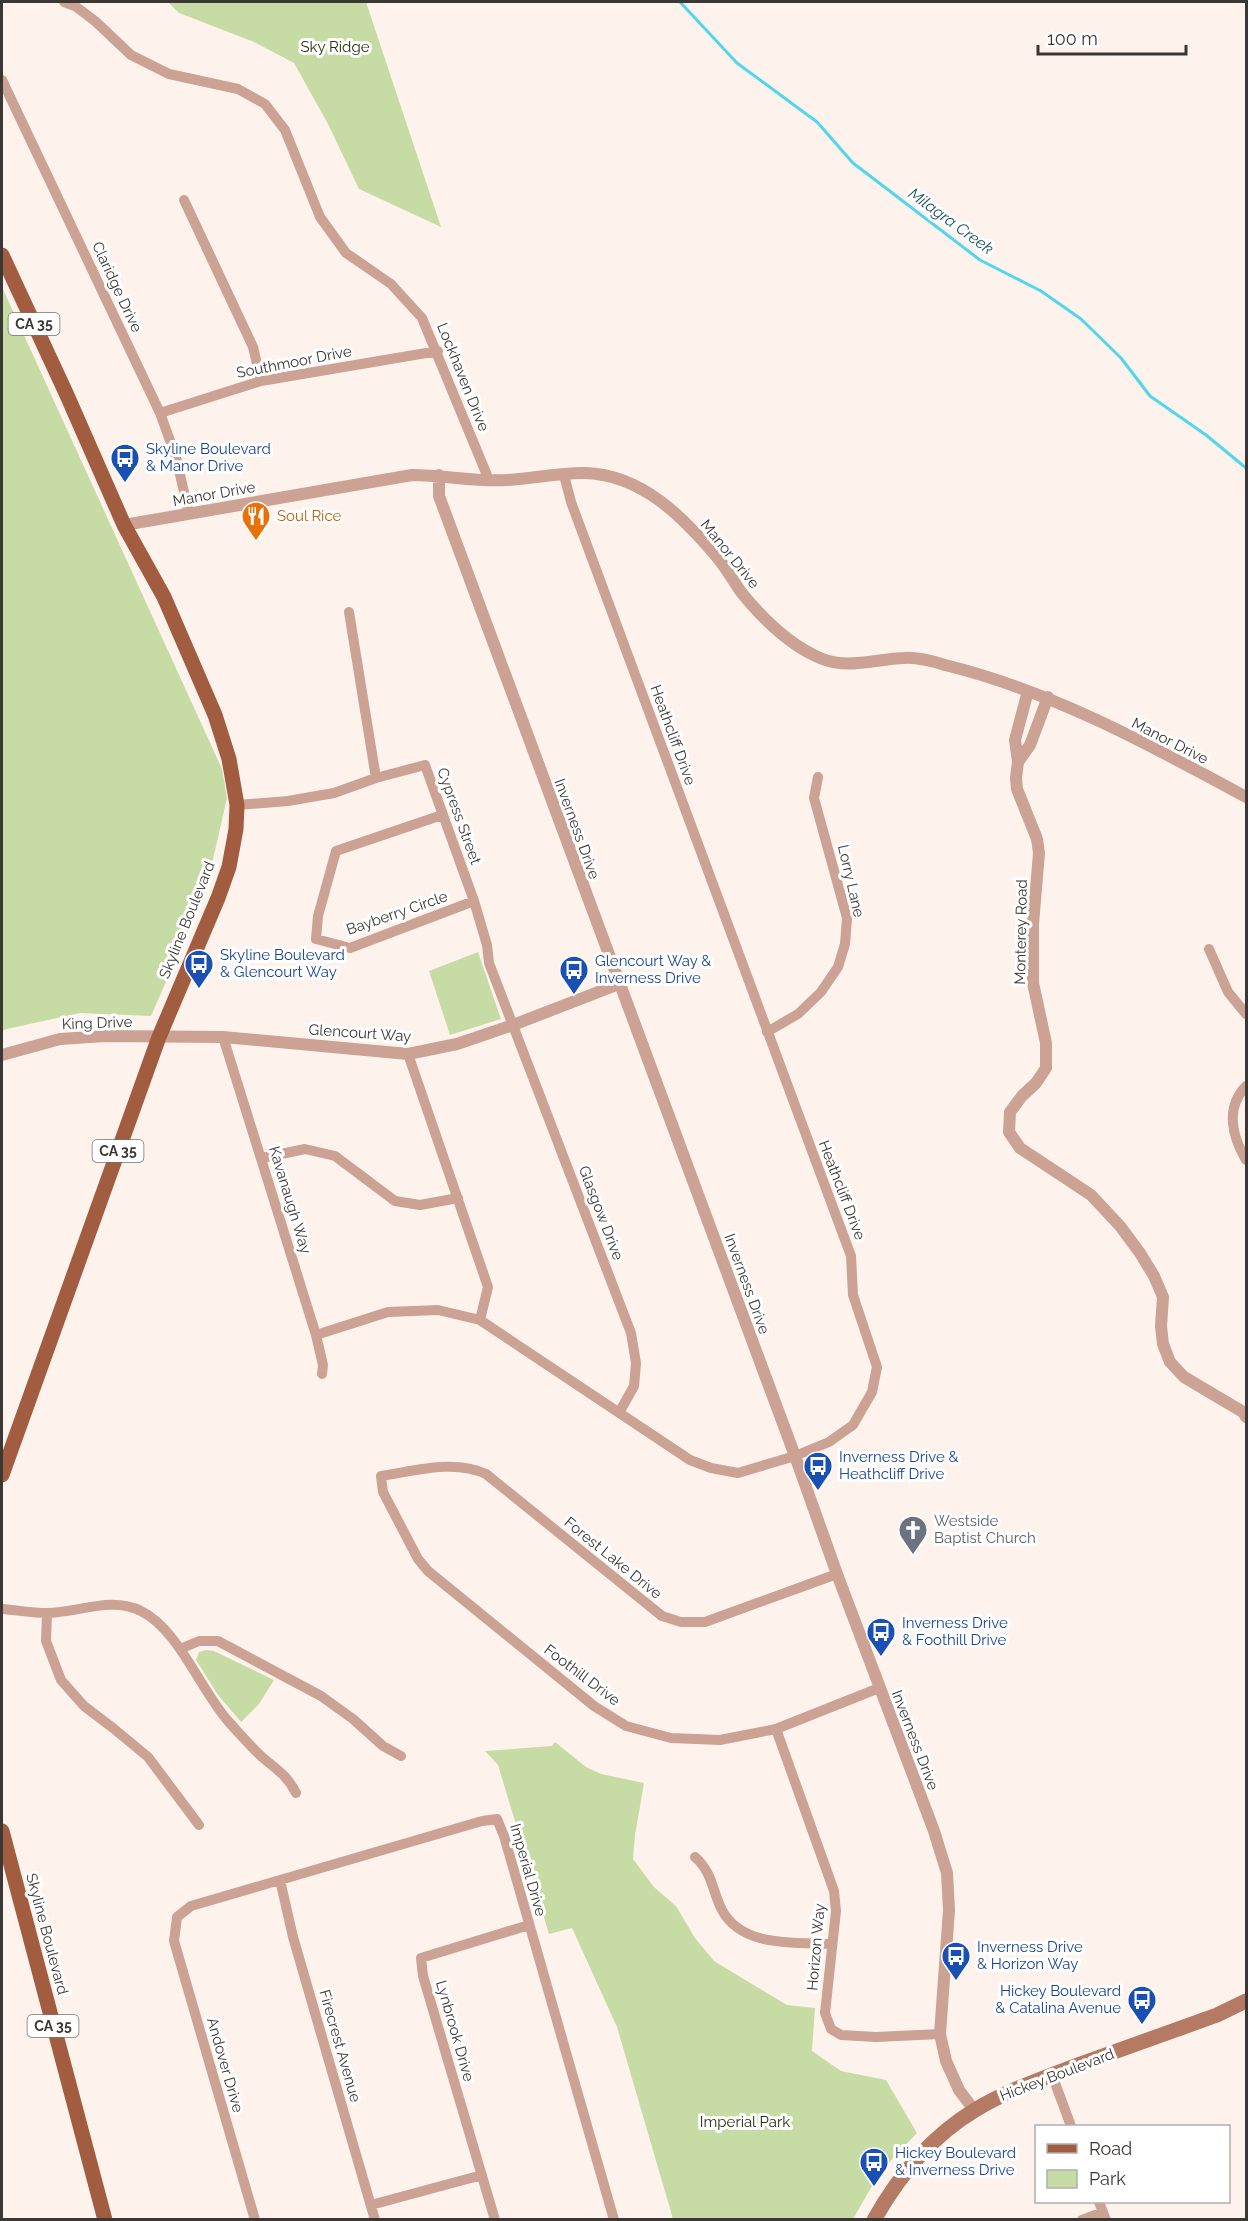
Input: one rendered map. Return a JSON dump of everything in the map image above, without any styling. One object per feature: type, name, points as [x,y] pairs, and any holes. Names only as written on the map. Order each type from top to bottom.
[{"type":"main road","name":"Skyline Boulevard","points":[[2,255],[124,525],[164,597],[215,715],[229,759],[237,805],[236,829],[229,867],[159,1036],[2,1475]]},
{"type":"main road","name":"Skyline Boulevard","points":[[2,1831],[105,2220]]},
{"type":"main road","name":"Hickey Boulevard","points":[[874,2220],[885,2200],[915,2161],[952,2126],[974,2110],[1052,2075],[1217,2015],[1246,2001]]},
{"type":"street","name":"Lockhaven Drive","points":[[64,2],[75,6],[95,21],[131,55],[169,74],[238,89],[265,104],[285,130],[320,217],[346,253],[391,284],[422,318],[438,351],[489,480]]},
{"type":"street","name":"Claridge Drive","points":[[2,80],[160,413],[176,457],[189,514]]},
{"type":"street","points":[[184,200],[253,346],[261,381]]},
{"type":"street","name":"Southmoor Drive","points":[[160,413],[261,381],[438,351]]},
{"type":"street","name":"Manor Drive","points":[[124,525],[412,476],[439,475],[489,480],[602,474],[634,484],[691,528],[763,615],[794,643],[822,659],[849,664],[907,658],[927,660],[964,669],[1047,697],[1246,797]]},
{"type":"street","name":"Inverness Drive","points":[[439,475],[439,496],[879,1688],[934,1831],[947,1874],[949,1910],[940,2034],[946,2061],[960,2090],[974,2110]]},
{"type":"street","name":"Heathcliff Drive","points":[[316,1335],[388,1312],[438,1310],[480,1320],[690,1460],[711,1468],[738,1473],[795,1456],[829,1442],[853,1425],[872,1392],[877,1367],[854,1295],[851,1256],[575,513],[564,475]]},
{"type":"street","points":[[349,612],[376,778]]},
{"type":"street","name":"Monterey Road","points":[[1028,691],[1016,740],[1017,789],[1037,839],[1039,853],[1033,924],[1033,983],[1046,1043],[1046,1068],[1010,1112],[1009,1132],[1020,1148],[1091,1195],[1120,1226],[1154,1276],[1163,1297],[1162,1335],[1170,1362],[1184,1377],[1234,1407],[1246,1417]]},
{"type":"street","points":[[1018,762],[1030,745],[1047,697]]},
{"type":"street","name":"Cypress Street","points":[[237,805],[288,801],[334,793],[376,778],[425,765],[474,901],[487,945],[489,963],[513,1025]]},
{"type":"street","name":"Lorry Lane","points":[[767,1032],[798,1014],[821,992],[838,966],[845,944],[848,918],[814,798],[818,777]]},
{"type":"street","name":"Bayberry Circle","points":[[442,815],[336,851],[318,916],[316,939],[350,948],[474,901]]},
{"type":"street","points":[[1209,949],[1228,992],[1246,1014]]},
{"type":"street","name":"Glencourt Way","points":[[159,1036],[223,1037],[408,1054],[457,1044],[619,984]]},
{"type":"street","name":"Glasgow Drive","points":[[513,1025],[631,1333],[636,1363],[634,1386],[619,1413]]},
{"type":"street","name":"King Drive","points":[[2,1055],[60,1039],[105,1035],[159,1036]]},
{"type":"street","name":"Kavanaugh Way","points":[[223,1037],[316,1335],[323,1365],[322,1374]]},
{"type":"street","points":[[408,1054],[488,1287],[480,1320]]},
{"type":"street","points":[[1246,1086],[1240,1092],[1232,1113],[1234,1135],[1246,1160]]},
{"type":"street","points":[[262,1158],[305,1149],[334,1156],[395,1201],[420,1205],[458,1198]]},
{"type":"street","name":"Forest Lake Drive","points":[[381,1476],[456,1466],[472,1468],[486,1474],[662,1616],[681,1622],[705,1622],[837,1574]]},
{"type":"street","name":"Foothill Drive","points":[[381,1476],[383,1492],[418,1559],[428,1571],[594,1706],[626,1726],[671,1738],[720,1740],[776,1729],[879,1688]]},
{"type":"street","points":[[2,1609],[47,1613],[71,1611],[97,1605],[117,1605],[140,1610],[161,1625],[180,1649],[200,1683],[226,1719],[261,1756],[290,1781],[296,1793]]},
{"type":"street","points":[[47,1613],[46,1641],[61,1680],[84,1706],[148,1757],[199,1825]]},
{"type":"street","points":[[180,1649],[199,1641],[218,1641],[321,1696],[353,1719],[383,1746],[401,1756]]},
{"type":"street","name":"Horizon Way","points":[[776,1729],[834,1891],[836,1911],[825,2013],[831,2029],[842,2035],[876,2037],[940,2034]]},
{"type":"street","name":"Imperial Drive","points":[[177,1917],[191,1906],[482,1821],[497,1819],[504,1836],[614,2220]]},
{"type":"street","points":[[695,1857],[705,1867],[722,1911],[734,1926],[757,1938],[832,1944]]},
{"type":"street","name":"Firecrest Avenue","points":[[280,1880],[293,1937],[375,2220]]},
{"type":"street","name":"Andover Drive","points":[[177,1917],[174,1941],[255,2220]]},
{"type":"street","name":"Lynbrook Drive","points":[[495,2220],[423,1976],[421,1958],[529,1925]]},
{"type":"street","points":[[1052,2075],[1070,2125]]},
{"type":"street","points":[[371,2205],[482,2175]]},
{"type":"street","points":[[1082,2220],[1102,2211]]},
{"type":"green space","name":"Sky Ridge","points":[[168,2],[366,2],[441,227],[359,189],[328,124],[294,63],[254,42],[179,13]]},
{"type":"green space","points":[[2,287],[222,769],[227,798],[206,890],[151,1016],[80,1013],[2,1031]]},
{"type":"green space","points":[[478,952],[501,1019],[450,1035],[429,971]]},
{"type":"green space","points":[[214,1651],[274,1680],[259,1704],[241,1722],[218,1695],[196,1660],[199,1652]]},
{"type":"green space","name":"Imperial Park","points":[[555,1742],[586,1767],[601,1774],[644,1783],[633,1859],[654,1887],[676,1906],[695,1938],[714,1961],[787,2005],[815,2008],[812,2051],[841,2071],[886,2080],[917,2133],[880,2172],[853,2219],[673,2219],[617,2027],[572,1928],[549,1934],[498,1765],[485,1751],[552,1746]]},
{"type":"waterway","name":"Milagra Creek","points":[[680,2],[737,63],[817,122],[853,163],[980,260],[1041,291],[1081,319],[1121,358],[1150,396],[1206,435],[1246,468]]},
{"type":"place","name":"Skyline Boulevard & Manor Drive","points":[[125,484]]},
{"type":"place","name":"Soul Rice","points":[[256,542]]},
{"type":"place","name":"Skyline Boulevard & Glencourt Way","points":[[199,990]]},
{"type":"place","name":"Glencourt Way & Inverness Drive","points":[[574,996]]},
{"type":"place","name":"Inverness Drive & Heathcliff Drive","points":[[818,1492]]},
{"type":"place","name":"Westside Baptist Church","points":[[913,1556]]},
{"type":"place","name":"Inverness Drive & Foothill Drive","points":[[881,1658]]},
{"type":"place","name":"Inverness Drive & Horizon Way","points":[[956,1982]]},
{"type":"place","name":"Hickey Boulevard & Catalina Avenue","points":[[1142,2026]]},
{"type":"place","name":"Hickey Boulevard & Inverness Drive","points":[[874,2188]]}]
